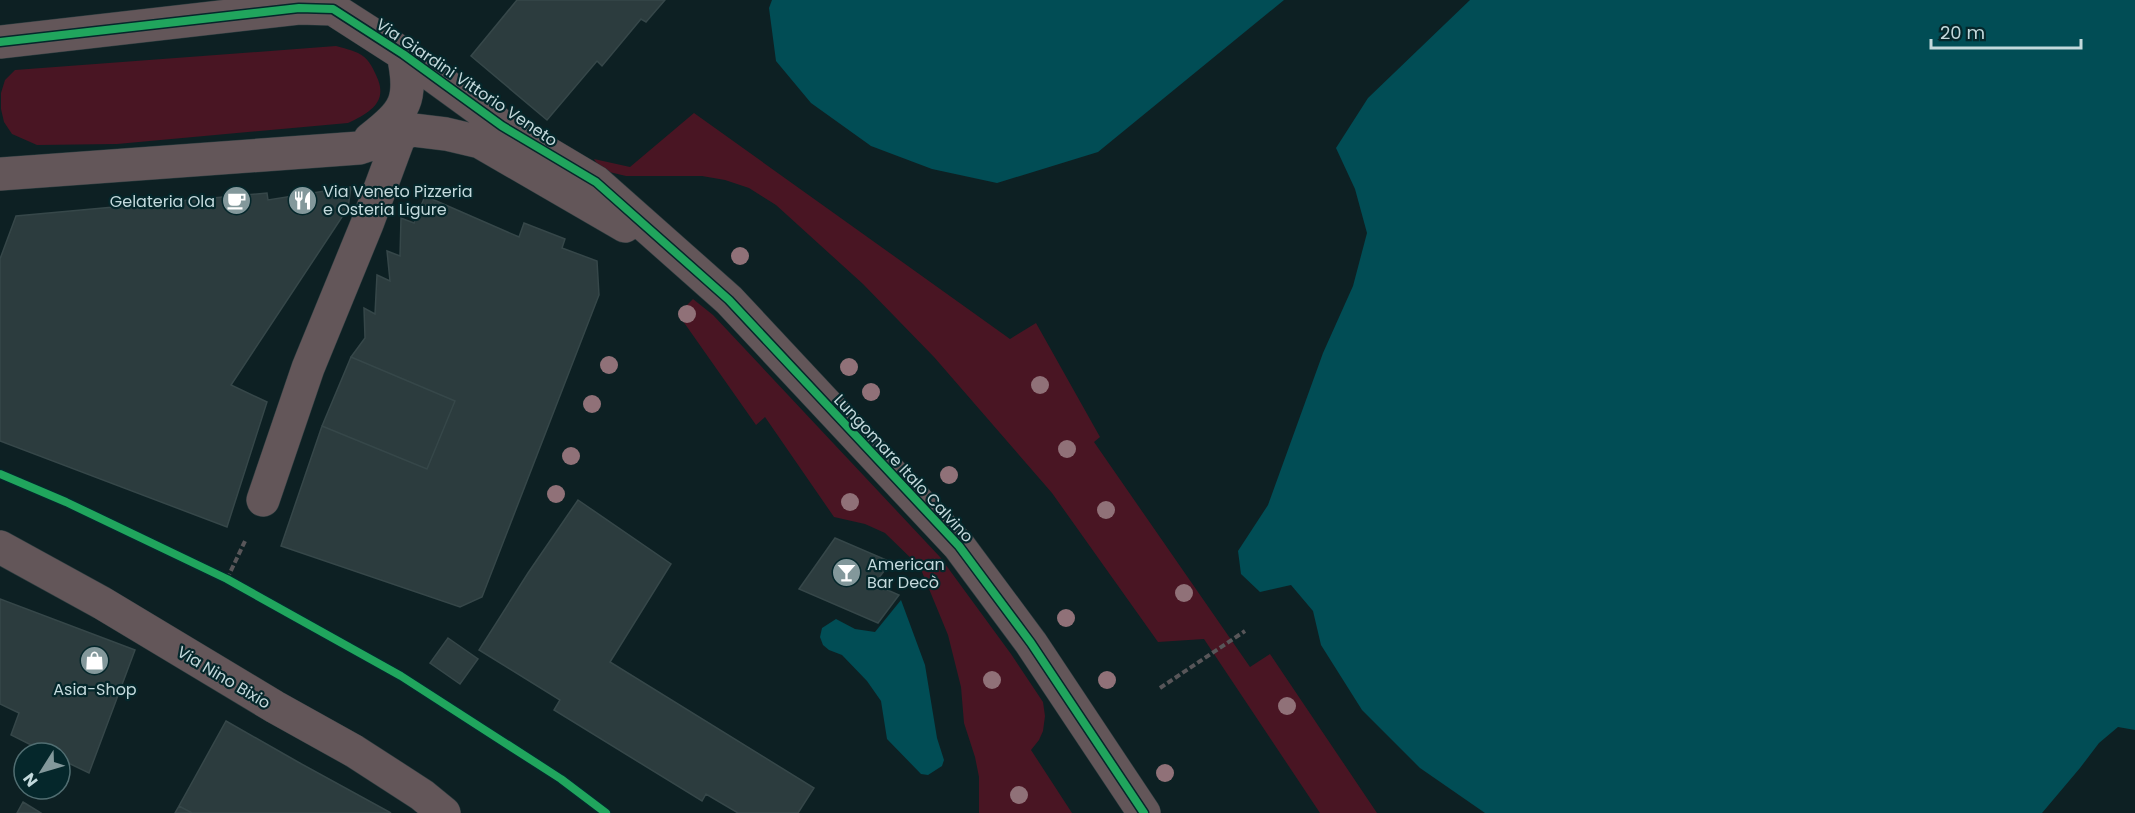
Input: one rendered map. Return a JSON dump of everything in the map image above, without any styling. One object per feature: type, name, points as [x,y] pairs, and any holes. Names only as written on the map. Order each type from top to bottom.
[{"type":"street","name":"Via Giardini Vittorio Veneto","points":[[0,42],[299,8],[333,9],[403,54],[589,192]]},
{"type":"street","name":"Via Giardini Vittorio Veneto","points":[[359,148],[390,124],[403,108],[408,93],[408,76],[403,54]]},
{"type":"street","points":[[0,174],[359,148],[413,130],[446,134],[480,142],[589,192]]},
{"type":"street","points":[[263,500],[308,368],[367,224],[400,135]]},
{"type":"street","name":"Lungomare Italo Calvino","points":[[589,192],[701,274],[729,300],[959,546],[1031,643],[1144,813]]},
{"type":"street","name":"Via Nino Bixio","points":[[0,547],[102,603],[275,708],[354,751],[422,795],[444,813]]},
{"type":"path","points":[[227,579],[239,555]]},
{"type":"path","points":[[217,574],[238,585]]},
{"type":"path","points":[[1160,688],[1245,631]]},
{"type":"shaded area","points":[[336,46],[364,57],[373,68],[379,84],[379,99],[376,105],[364,115],[348,123],[117,144],[37,145],[12,134],[4,122],[1,109],[1,93],[5,80],[15,70]]},
{"type":"shaded area","points":[[694,113],[1010,339],[1036,323],[1100,437],[1094,442],[1250,667],[1270,654],[1377,813],[1320,813],[1204,639],[1158,642],[1052,493],[934,357],[863,284],[776,205],[749,188],[725,180],[702,176],[626,176],[601,170],[594,159],[630,167]]},
{"type":"shaded area","points":[[693,299],[713,315],[940,557],[1043,702],[1045,716],[1043,731],[1031,750],[1072,813],[979,813],[979,777],[964,723],[961,687],[948,635],[920,567],[885,533],[865,524],[834,517],[765,417],[756,425],[678,314]]},
{"type":"water","points":[[772,0],[1284,0],[1098,152],[997,183],[932,169],[871,146],[811,103],[776,61],[769,8]]},
{"type":"water","points":[[1470,0],[2135,0],[2135,730],[2118,727],[2099,743],[2042,813],[1485,813],[1420,768],[1362,710],[1321,645],[1313,611],[1291,585],[1260,592],[1241,574],[1238,551],[1268,505],[1323,353],[1353,286],[1367,233],[1355,189],[1336,148],[1368,98]]},
{"type":"water","points":[[901,600],[925,665],[937,738],[944,760],[942,766],[928,775],[921,774],[887,739],[881,701],[867,681],[842,655],[823,645],[820,637],[822,628],[836,619],[855,629],[875,632]]},
{"type":"building","points":[[517,0],[665,0],[646,22],[641,19],[602,66],[597,61],[547,120],[471,56]]},
{"type":"building","points":[[351,187],[348,208],[231,385],[267,402],[227,527],[0,441],[0,259],[16,216],[267,193],[268,200]]},
{"type":"building","points":[[425,196],[519,237],[524,223],[565,239],[562,248],[597,261],[599,295],[482,597],[460,607],[281,546],[322,426],[427,469],[455,401],[351,357],[365,338],[364,308],[375,314],[377,275],[390,281],[387,251],[400,256],[401,218],[414,223]]},
{"type":"building","points":[[351,357],[455,401],[427,469],[322,426]]},
{"type":"building","points":[[578,500],[671,564],[610,662],[814,788],[798,813],[738,813],[706,794],[702,801],[554,710],[560,700],[479,650]]},
{"type":"building","name":"American Bar Decò","points":[[835,538],[891,562],[874,584],[899,595],[878,623],[799,589]]},
{"type":"building","points":[[0,599],[135,650],[89,773],[72,765],[72,741],[23,741],[11,735],[19,713],[0,704]]},
{"type":"building","points":[[448,638],[478,659],[460,684],[430,663]]},
{"type":"building","points":[[226,721],[391,813],[192,813],[179,806]]},
{"type":"building","points":[[23,802],[41,813],[17,813]]},
{"type":"building","points":[[179,806],[192,813],[175,813]]},
{"type":"cycle path","points":[[0,42],[299,8],[333,9],[403,54],[502,126],[596,182],[729,300],[959,546],[1031,643],[1144,813]]},
{"type":"cycle path","points":[[0,474],[66,502],[227,579],[401,676],[561,779],[606,813]]},
{"type":"place","name":"Via Veneto Pizzeria e Osteria Ligure","points":[[302,200]]},
{"type":"place","name":"Gelateria Ola","points":[[236,201]]},
{"type":"place","name":"American Bar Decò","points":[[846,573]]},
{"type":"place","name":"Asia-Shop","points":[[95,661]]}]
